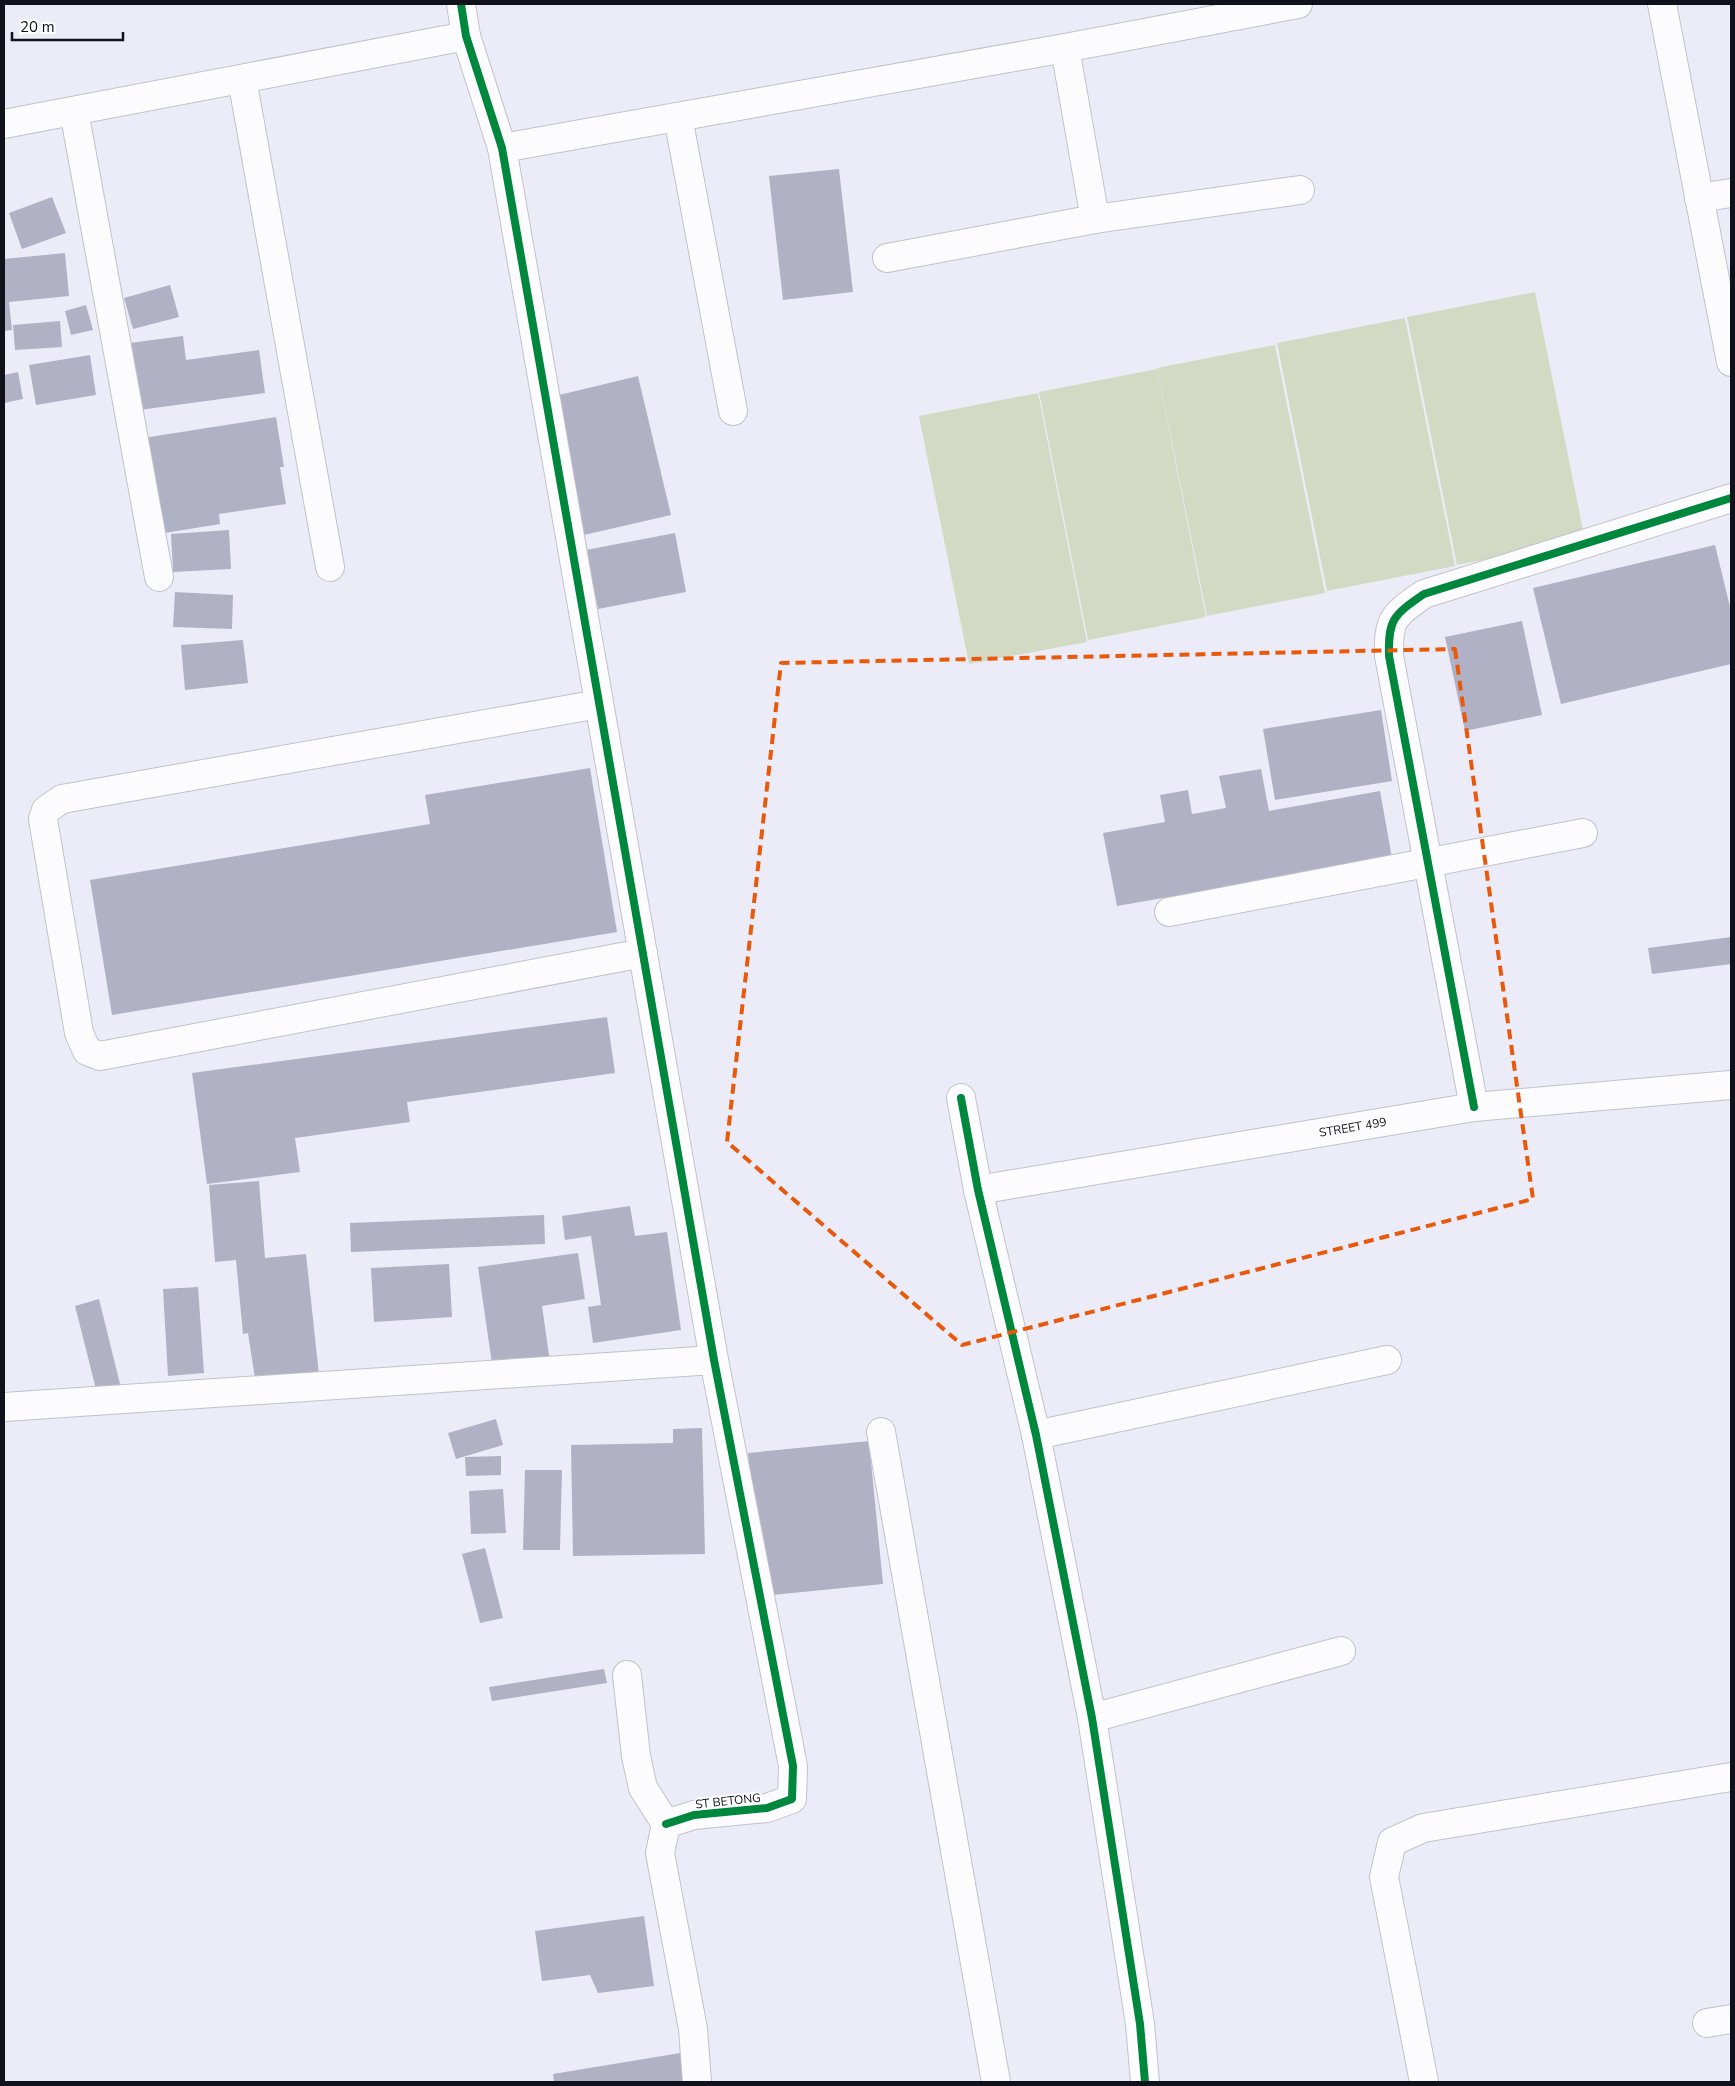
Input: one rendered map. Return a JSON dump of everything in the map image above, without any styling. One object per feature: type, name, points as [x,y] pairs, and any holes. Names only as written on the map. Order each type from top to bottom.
[{"type":"street","points":[[4,1407],[714,1360],[502,148],[466,36],[460,4]]},
{"type":"street","points":[[502,148],[1065,48],[1298,4]]},
{"type":"street","points":[[1662,4],[1731,362]]},
{"type":"street","points":[[4,124],[466,36]]},
{"type":"street","points":[[1065,48],[1095,219]]},
{"type":"street","points":[[242,79],[330,568]]},
{"type":"street","points":[[74,111],[159,577]]},
{"type":"street","points":[[678,117],[733,411]]},
{"type":"street","points":[[887,258],[1095,219],[1300,190]]},
{"type":"street","points":[[1700,198],[1731,192]]},
{"type":"street","points":[[1474,1107],[1389,656],[1392,620],[1403,609],[1424,594],[1731,498]]},
{"type":"street","points":[[599,704],[62,800],[46,810],[43,819],[79,1033],[87,1051],[100,1056],[643,952]]},
{"type":"street","points":[[1169,912],[1583,834]]},
{"type":"street","name":"STREET 499","points":[[978,1190],[1474,1107],[1731,1085]]},
{"type":"street","points":[[961,1098],[978,1190],[1036,1435],[1092,1718],[1140,2024],[1145,2082]]},
{"type":"street","name":"ST BETONG","points":[[666,1824],[694,1815],[767,1808],[792,1799],[793,1766],[714,1360]]},
{"type":"street","points":[[1036,1435],[1387,1360]]},
{"type":"street","points":[[881,1432],[996,2082]]},
{"type":"street","points":[[1092,1718],[1340,1651]]},
{"type":"street","points":[[627,1674],[636,1756],[643,1788],[666,1824],[660,1853],[693,2029],[697,2082]]},
{"type":"street","points":[[1424,2082],[1384,1877],[1392,1842],[1423,1828],[1731,1777]]},
{"type":"highlighted area","points":[[1455,649],[1533,1199],[962,1345],[727,1142],[781,663]]},
{"type":"green space","points":[[1535,292],[1585,540],[1457,565],[1407,317]]},
{"type":"green space","points":[[1405,318],[1455,566],[1327,591],[1277,343]]},
{"type":"green space","points":[[1275,345],[1325,593],[1207,616],[1157,368]]},
{"type":"green space","points":[[1157,369],[1206,617],[1088,640],[1039,392]]},
{"type":"green space","points":[[1038,393],[1087,642],[969,664],[919,416]]},
{"type":"building","points":[[839,169],[853,292],[783,300],[769,176]]},
{"type":"building","points":[[52,197],[66,233],[22,249],[9,213]]},
{"type":"building","points":[[65,253],[69,296],[9,302],[12,330],[4,331],[4,259]]},
{"type":"building","points":[[170,285],[179,317],[133,329],[124,298]]},
{"type":"building","points":[[86,305],[93,330],[71,335],[65,311]]},
{"type":"building","points":[[60,321],[62,347],[15,350],[13,325]]},
{"type":"building","points":[[183,336],[186,360],[259,350],[265,393],[132,411],[122,344]]},
{"type":"building","points":[[90,355],[96,395],[36,405],[29,365]]},
{"type":"building","points":[[18,372],[23,399],[4,403],[4,375]]},
{"type":"building","points":[[638,376],[671,515],[584,535],[551,397]]},
{"type":"building","points":[[276,417],[284,467],[280,467],[286,504],[219,514],[220,524],[152,535],[137,439]]},
{"type":"building","points":[[229,530],[231,569],[173,572],[171,534]]},
{"type":"building","points":[[675,533],[686,592],[598,609],[586,550]]},
{"type":"building","points":[[1715,545],[1731,611],[1731,664],[1561,704],[1533,588]]},
{"type":"building","points":[[175,592],[233,595],[232,629],[173,627]]},
{"type":"building","points":[[1522,621],[1542,715],[1465,731],[1445,637]]},
{"type":"building","points":[[243,640],[248,683],[185,690],[181,645]]},
{"type":"building","points":[[1381,710],[1392,781],[1275,800],[1263,729]]},
{"type":"building","points":[[590,768],[617,932],[112,1015],[90,880],[430,824],[425,795]]},
{"type":"building","points":[[1261,769],[1269,811],[1380,791],[1392,858],[1117,906],[1103,833],[1165,822],[1160,795],[1188,790],[1192,814],[1226,808],[1219,776]]},
{"type":"building","points":[[1731,937],[1731,964],[1652,974],[1648,948]]},
{"type":"building","points":[[607,1017],[615,1073],[407,1102],[410,1122],[295,1138],[300,1172],[207,1184],[192,1073]]},
{"type":"building","points":[[259,1181],[265,1258],[306,1254],[319,1375],[256,1385],[248,1333],[243,1334],[236,1260],[215,1262],[209,1185]]},
{"type":"building","points":[[630,1206],[635,1236],[667,1232],[681,1330],[593,1343],[588,1307],[601,1305],[591,1236],[565,1240],[562,1216]]},
{"type":"building","points":[[544,1215],[545,1244],[351,1252],[350,1223]]},
{"type":"building","points":[[578,1253],[585,1299],[542,1306],[550,1362],[493,1371],[478,1267]]},
{"type":"building","points":[[449,1264],[452,1317],[374,1322],[371,1268]]},
{"type":"building","points":[[198,1287],[204,1373],[168,1376],[163,1289]]},
{"type":"building","points":[[99,1299],[121,1388],[97,1393],[75,1306]]},
{"type":"building","points":[[496,1419],[503,1445],[456,1459],[448,1433]]},
{"type":"building","points":[[702,1428],[705,1554],[573,1556],[571,1445],[673,1443],[673,1429]]},
{"type":"building","points":[[869,1441],[883,1584],[761,1596],[748,1453]]},
{"type":"building","points":[[501,1456],[501,1475],[466,1476],[465,1457]]},
{"type":"building","points":[[525,1470],[562,1470],[560,1550],[523,1550]]},
{"type":"building","points":[[503,1489],[506,1533],[471,1534],[469,1491]]},
{"type":"building","points":[[485,1548],[503,1618],[480,1623],[462,1554]]},
{"type":"building","points":[[604,1669],[607,1683],[492,1701],[489,1687]]},
{"type":"building","points":[[644,1916],[654,1986],[598,1993],[590,1975],[542,1981],[535,1931]]},
{"type":"building","points":[[680,2053],[685,2082],[554,2082],[553,2074]]},
{"type":"cycle path","points":[[461,4],[466,36],[502,148],[714,1360],[793,1766],[792,1799],[767,1808],[694,1815],[666,1824]]},
{"type":"cycle path","points":[[1474,1107],[1389,656],[1392,625],[1399,613],[1424,594],[1731,498]]},
{"type":"cycle path","points":[[961,1098],[978,1190],[1036,1435],[1092,1718],[1140,2024],[1145,2082]]}]
